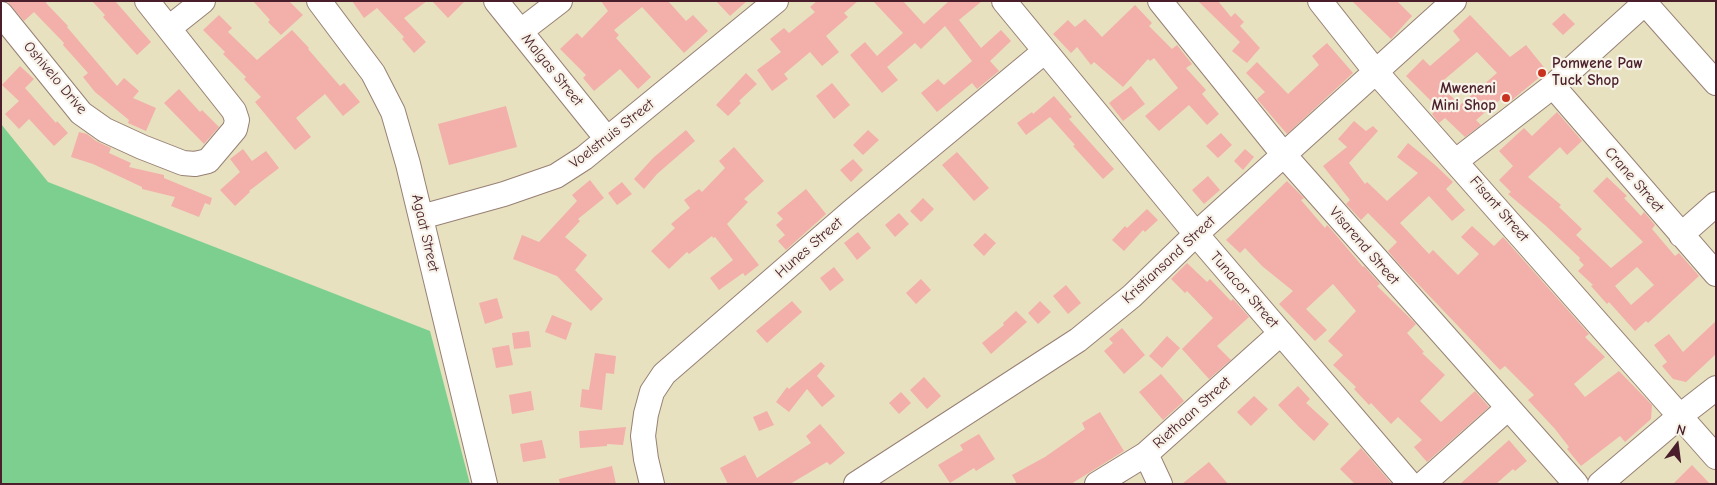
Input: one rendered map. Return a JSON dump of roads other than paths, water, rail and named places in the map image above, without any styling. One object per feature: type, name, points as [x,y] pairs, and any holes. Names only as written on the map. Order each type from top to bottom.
[{"type":"street","name":"Oshivelo Drive","points":[[1,14],[81,113],[105,130],[183,163],[195,164],[208,161],[235,129],[237,120],[234,111],[147,1]]},
{"type":"street","points":[[169,28],[203,1]]},
{"type":"street","name":"Agaat Street","points":[[319,1],[373,74],[392,112],[408,164],[486,484]]},
{"type":"street","name":"Malgas Street","points":[[496,1],[607,139]]},
{"type":"street","points":[[521,31],[560,1]]},
{"type":"street","name":"Voelstruis Street","points":[[421,217],[504,194],[556,176],[584,158],[776,1]]},
{"type":"street","name":"Tunacor Street","points":[[1004,1],[1196,234],[1410,484]]},
{"type":"street","name":"Visarend Street","points":[[1160,1],[1284,155],[1576,484]]},
{"type":"street","name":"Fisant Street","points":[[1320,1],[1376,72],[1716,457]]},
{"type":"street","name":"Kristiansand Street","points":[[856,484],[1078,340],[1132,296],[1196,234],[1454,1]]},
{"type":"street","points":[[1456,161],[1553,86],[1646,2],[1716,83]]},
{"type":"street","name":"Hunes Street","points":[[652,484],[646,458],[644,428],[652,392],[664,374],[851,212],[1045,51]]},
{"type":"street","name":"Crane Street","points":[[1553,86],[1716,274]]},
{"type":"street","points":[[1682,235],[1716,204]]},
{"type":"street","name":"Riethaan Street","points":[[1097,484],[1146,454],[1280,333]]},
{"type":"street","points":[[1600,484],[1716,388]]},
{"type":"street","points":[[1423,484],[1508,408]]},
{"type":"street","points":[[1146,454],[1160,484]]},
{"type":"place","name":"Pomwene Paw Tuck Shop","points":[[1542,73]]},
{"type":"place","name":"Mweneni Mini Shop","points":[[1506,98]]}]
